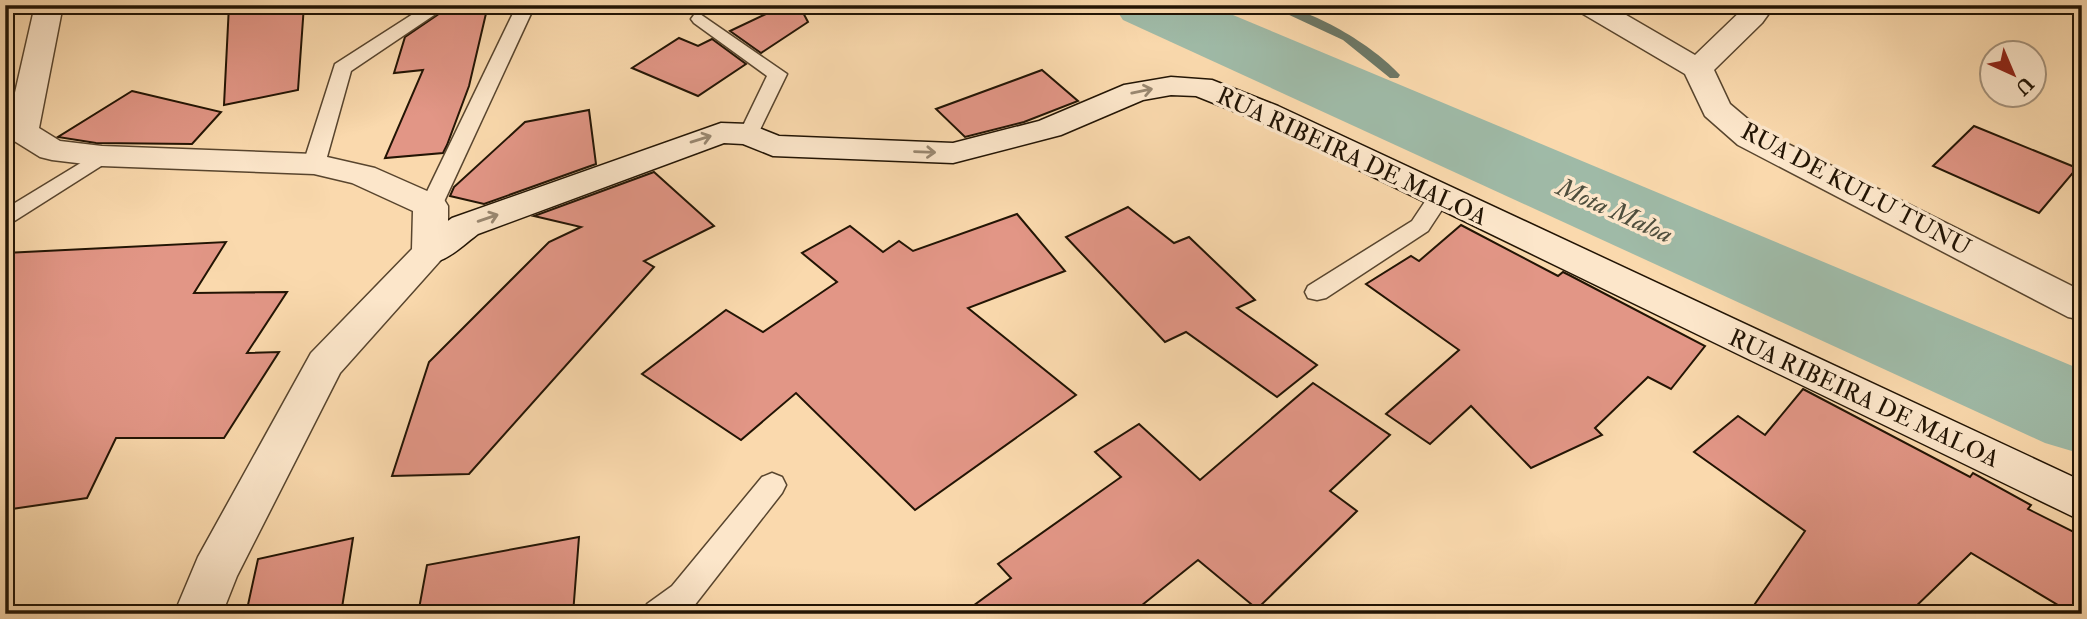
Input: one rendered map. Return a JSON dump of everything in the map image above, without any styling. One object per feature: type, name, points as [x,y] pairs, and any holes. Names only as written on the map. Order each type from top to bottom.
[{"type":"street","points":[[49,5],[22,132],[52,150],[102,156],[314,164],[363,175],[431,206],[430,252]]},
{"type":"street","points":[[1588,5],[1698,69],[1733,33],[1759,13],[1761,5]]},
{"type":"street","name":"RUA DE KULU TUNU","points":[[1698,69],[1716,109],[1750,138],[2082,307]]},
{"type":"street","name":"RUA RIBEIRA DE MALOA","points":[[198,614],[215,572],[326,364],[430,252],[465,226],[555,195],[695,140],[721,133],[749,134],[773,146],[953,153],[1050,128],[1135,92],[1171,86],[1201,87],[1267,113],[2082,502]]},
{"type":"lane","points":[[314,164],[342,68],[440,5]]},
{"type":"lane","points":[[431,206],[527,5]]},
{"type":"lane","points":[[701,19],[777,74],[749,134]]},
{"type":"lane","points":[[5,220],[102,156]]},
{"type":"lane","points":[[1317,292],[1420,226],[1440,196]]},
{"type":"lane","points":[[658,614],[683,596],[772,485]]},
{"type":"building","points":[[229,5],[304,5],[298,90],[224,105]]},
{"type":"building","points":[[452,5],[488,5],[469,86],[447,145],[443,153],[385,158],[423,70],[394,73],[405,37]]},
{"type":"building","points":[[785,5],[799,5],[808,22],[761,53],[730,31]]},
{"type":"building","points":[[679,38],[698,46],[712,39],[746,64],[698,96],[632,68]]},
{"type":"building","points":[[1042,70],[1078,101],[1024,122],[965,137],[936,109]]},
{"type":"building","points":[[132,91],[221,112],[192,144],[96,143],[58,137]]},
{"type":"building","points":[[589,110],[596,164],[484,204],[450,196],[454,187],[525,122]]},
{"type":"building","points":[[1974,126],[2077,168],[2039,213],[1933,166]]},
{"type":"building","points":[[654,172],[714,226],[644,261],[654,267],[469,474],[392,476],[429,362],[549,242],[581,227],[534,216]]},
{"type":"building","points":[[1128,207],[1174,243],[1189,237],[1255,300],[1237,308],[1317,365],[1277,397],[1186,332],[1165,342],[1066,237]]},
{"type":"building","points":[[1017,214],[1065,271],[968,308],[1076,395],[915,510],[796,393],[741,440],[642,374],[726,310],[763,332],[837,282],[802,253],[850,226],[883,252],[899,241],[913,251]]},
{"type":"building","points":[[1461,225],[1558,276],[1563,272],[1705,346],[1671,389],[1648,377],[1595,428],[1602,435],[1531,468],[1471,406],[1430,444],[1386,414],[1459,350],[1366,284],[1411,256],[1419,261]]},
{"type":"building","points":[[226,242],[194,293],[287,292],[247,353],[279,352],[224,438],[116,438],[87,498],[5,510],[5,253]]},
{"type":"building","points":[[1313,383],[1390,435],[1330,491],[1357,511],[1257,609],[1198,560],[1131,614],[962,614],[1011,578],[998,564],[1121,477],[1095,452],[1139,424],[1200,480]]},
{"type":"building","points":[[1803,389],[1970,477],[1973,473],[2031,505],[2028,509],[2082,536],[2082,614],[2073,614],[1971,553],[1908,614],[1748,614],[1805,531],[1694,452],[1738,416],[1765,435]]},
{"type":"building","points":[[579,537],[573,614],[418,614],[427,565]]},
{"type":"building","points":[[353,538],[341,614],[246,614],[258,559]]},
{"type":"waterway","name":"Mota Maloa","points":[[1148,5],[2082,414]]},
{"type":"waterway","points":[[1274,5],[1347,37],[1394,75]]},
{"type":"waterway","points":[[1580,222],[1648,246]]}]
